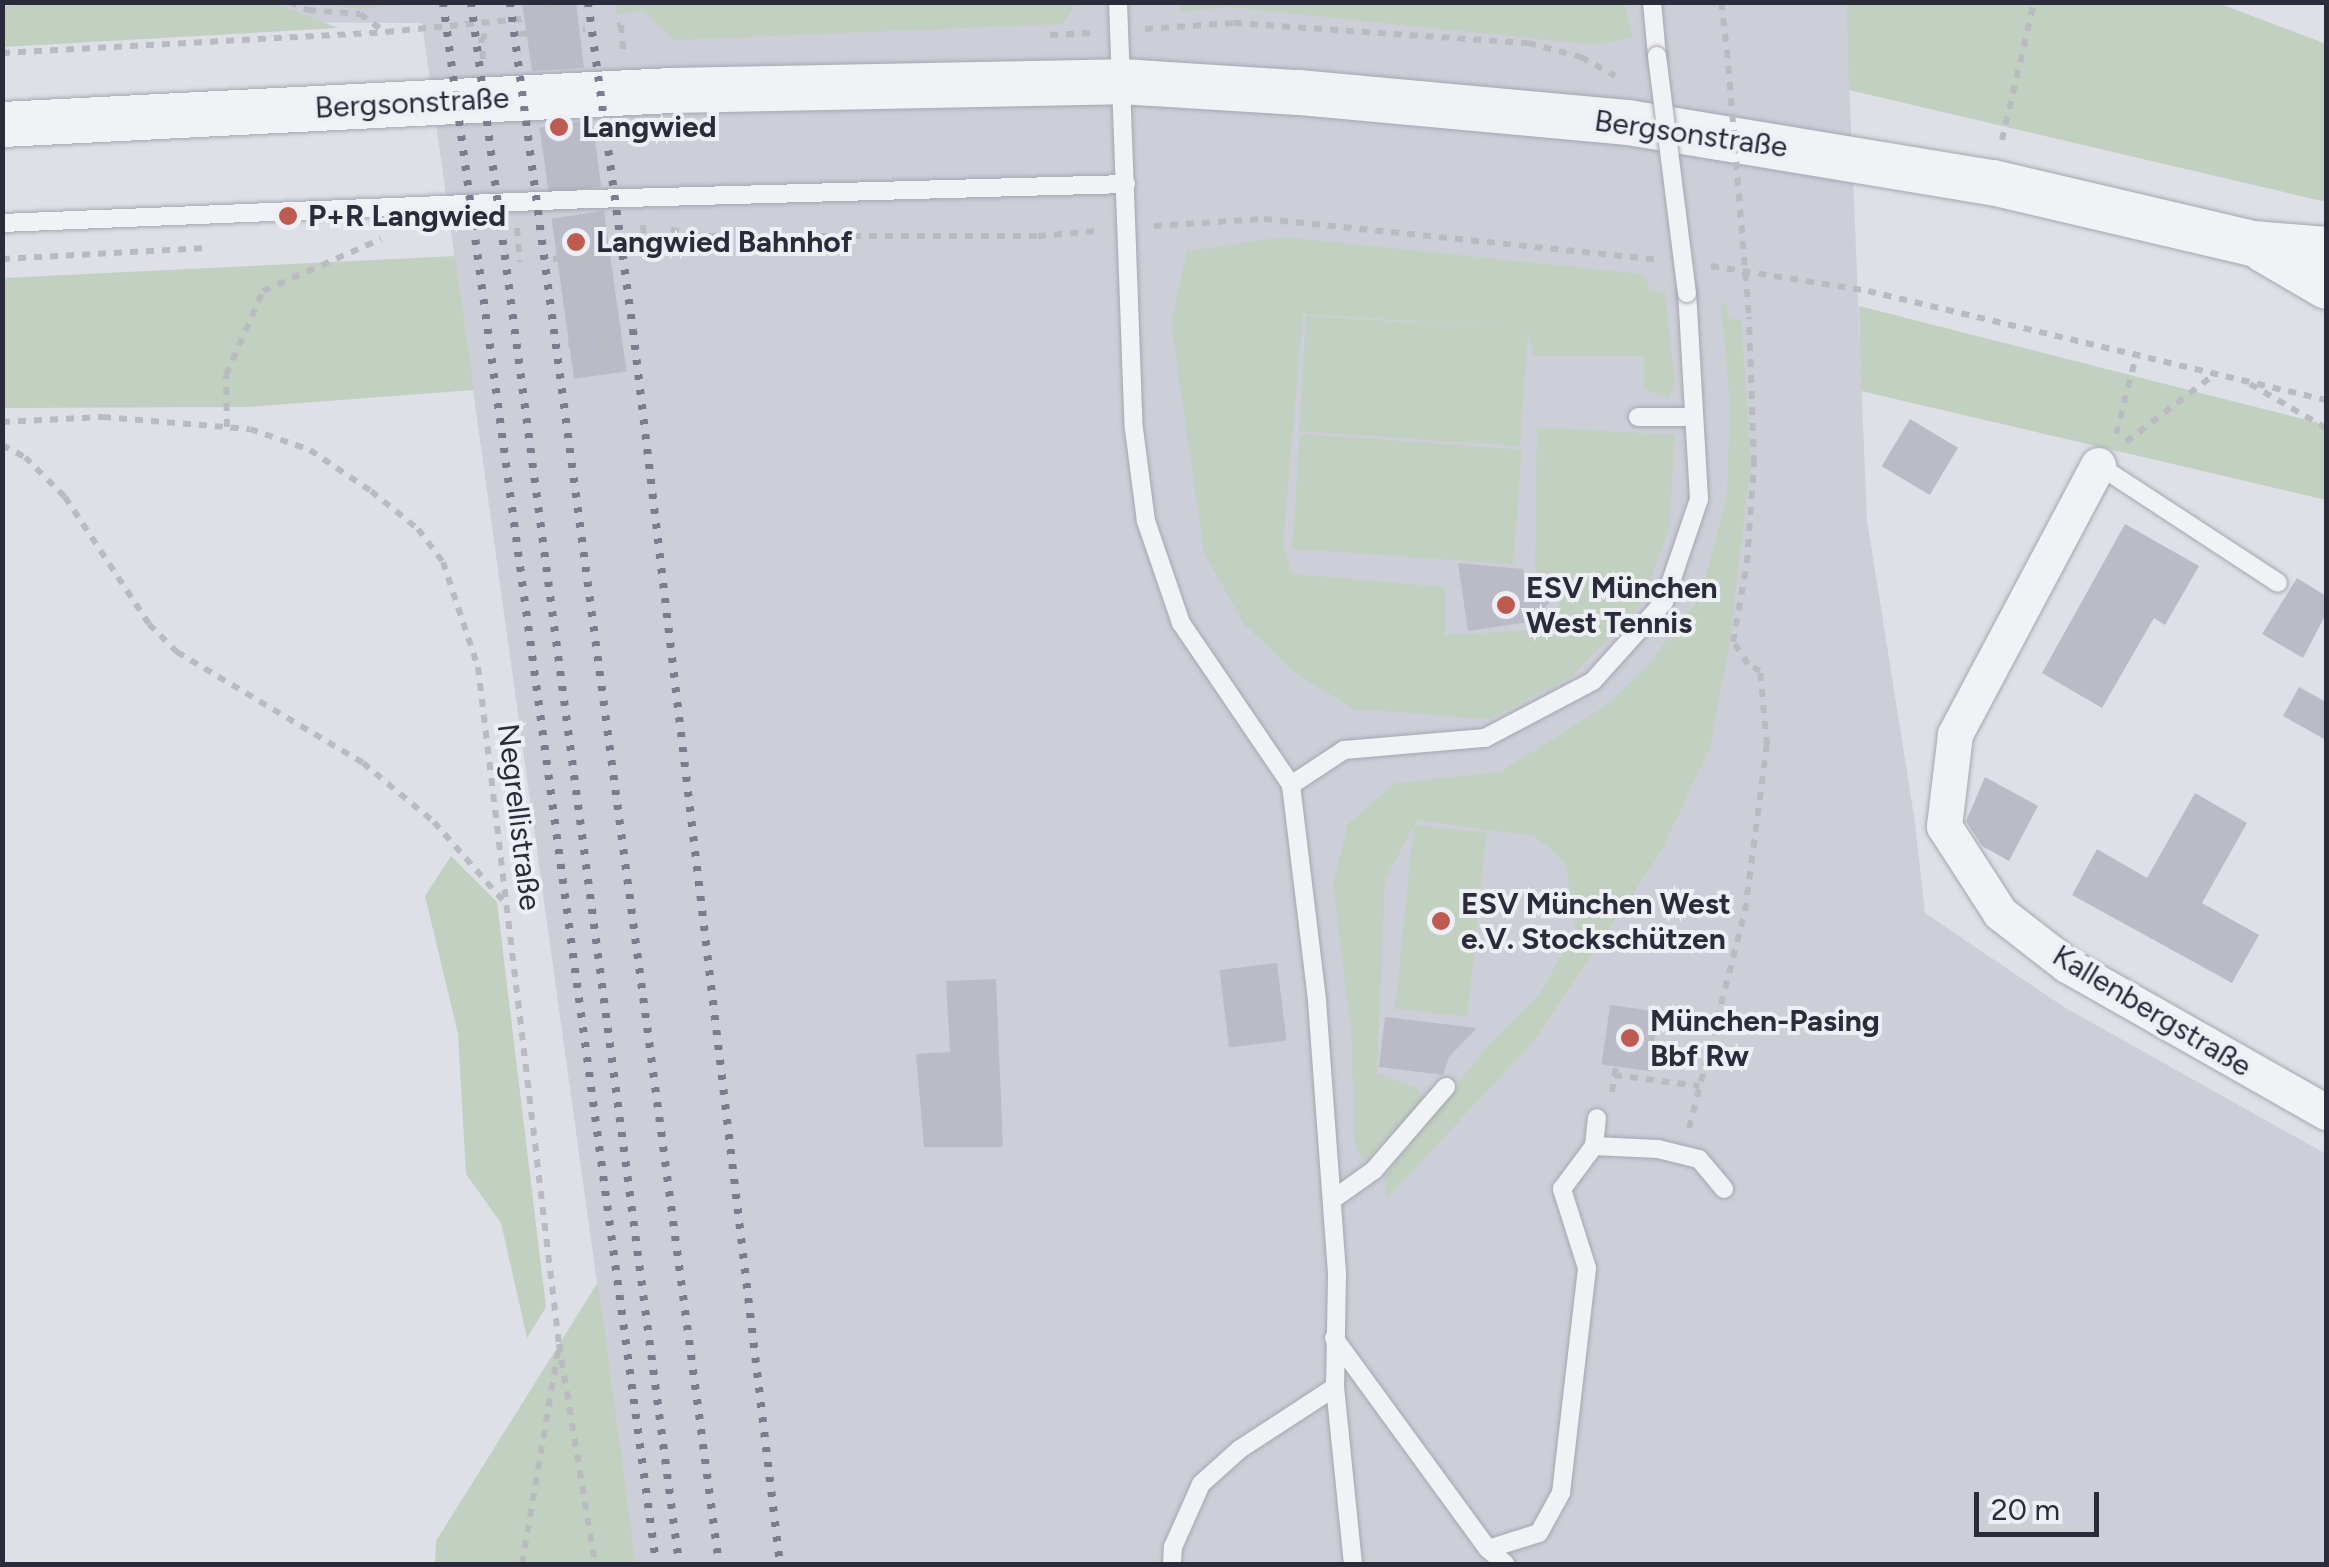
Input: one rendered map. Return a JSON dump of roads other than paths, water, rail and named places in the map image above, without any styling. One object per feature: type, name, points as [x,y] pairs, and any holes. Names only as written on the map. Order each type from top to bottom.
[{"type":"street","name":"Bergsonstraße","points":[[2,124],[702,88],[1121,81],[1628,122],[1992,182],[2252,243],[2326,250]]},
{"type":"street","name":"Bergsonstraße","points":[[2252,243],[2326,286]]},
{"type":"street","name":"Kallenbergstraße","points":[[2108,452],[1954,734],[1944,826],[2000,913],[2068,965],[2326,1112]]},
{"type":"lane","points":[[1118,2],[1134,429],[1146,521],[1181,622],[1292,785],[1317,1000],[1337,1274],[1335,1387],[1354,1564]]},
{"type":"lane","points":[[1292,785],[1344,750],[1485,738],[1593,681],[1664,602],[1698,498],[1687,293],[1652,2]]},
{"type":"lane","points":[[2,223],[590,199],[1126,184]]},
{"type":"lane","points":[[1638,418],[1693,417]]},
{"type":"lane","points":[[2108,452],[2278,583]]},
{"type":"lane","points":[[1332,1200],[1374,1170],[1446,1087]]},
{"type":"lane","points":[[1488,1549],[1538,1533],[1561,1493],[1587,1268],[1562,1190],[1594,1146],[1596,1118]]},
{"type":"lane","points":[[1594,1146],[1699,1159],[1724,1189]]},
{"type":"lane","points":[[1334,1338],[1488,1549],[1505,1564]]},
{"type":"lane","points":[[1172,1564],[1172,1548],[1201,1484],[1240,1449],[1335,1387]]},
{"type":"railway","points":[[443,2],[656,1564]]},
{"type":"railway","points":[[471,2],[679,1564]]},
{"type":"railway","points":[[510,2],[719,1564]]},
{"type":"railway","points":[[588,2],[633,330],[780,1564]]},
{"type":"place","name":"Langwied","points":[[559,127]]},
{"type":"place","name":"P+R Langwied","points":[[288,216]]},
{"type":"place","name":"Langwied Bahnhof","points":[[576,242]]},
{"type":"place","name":"ESV München West Tennis","points":[[1506,605]]},
{"type":"place","name":"ESV München West e.V. Stockschützen","points":[[1441,921]]},
{"type":"place","name":"München-Pasing Bbf Rw","points":[[1630,1038]]}]
